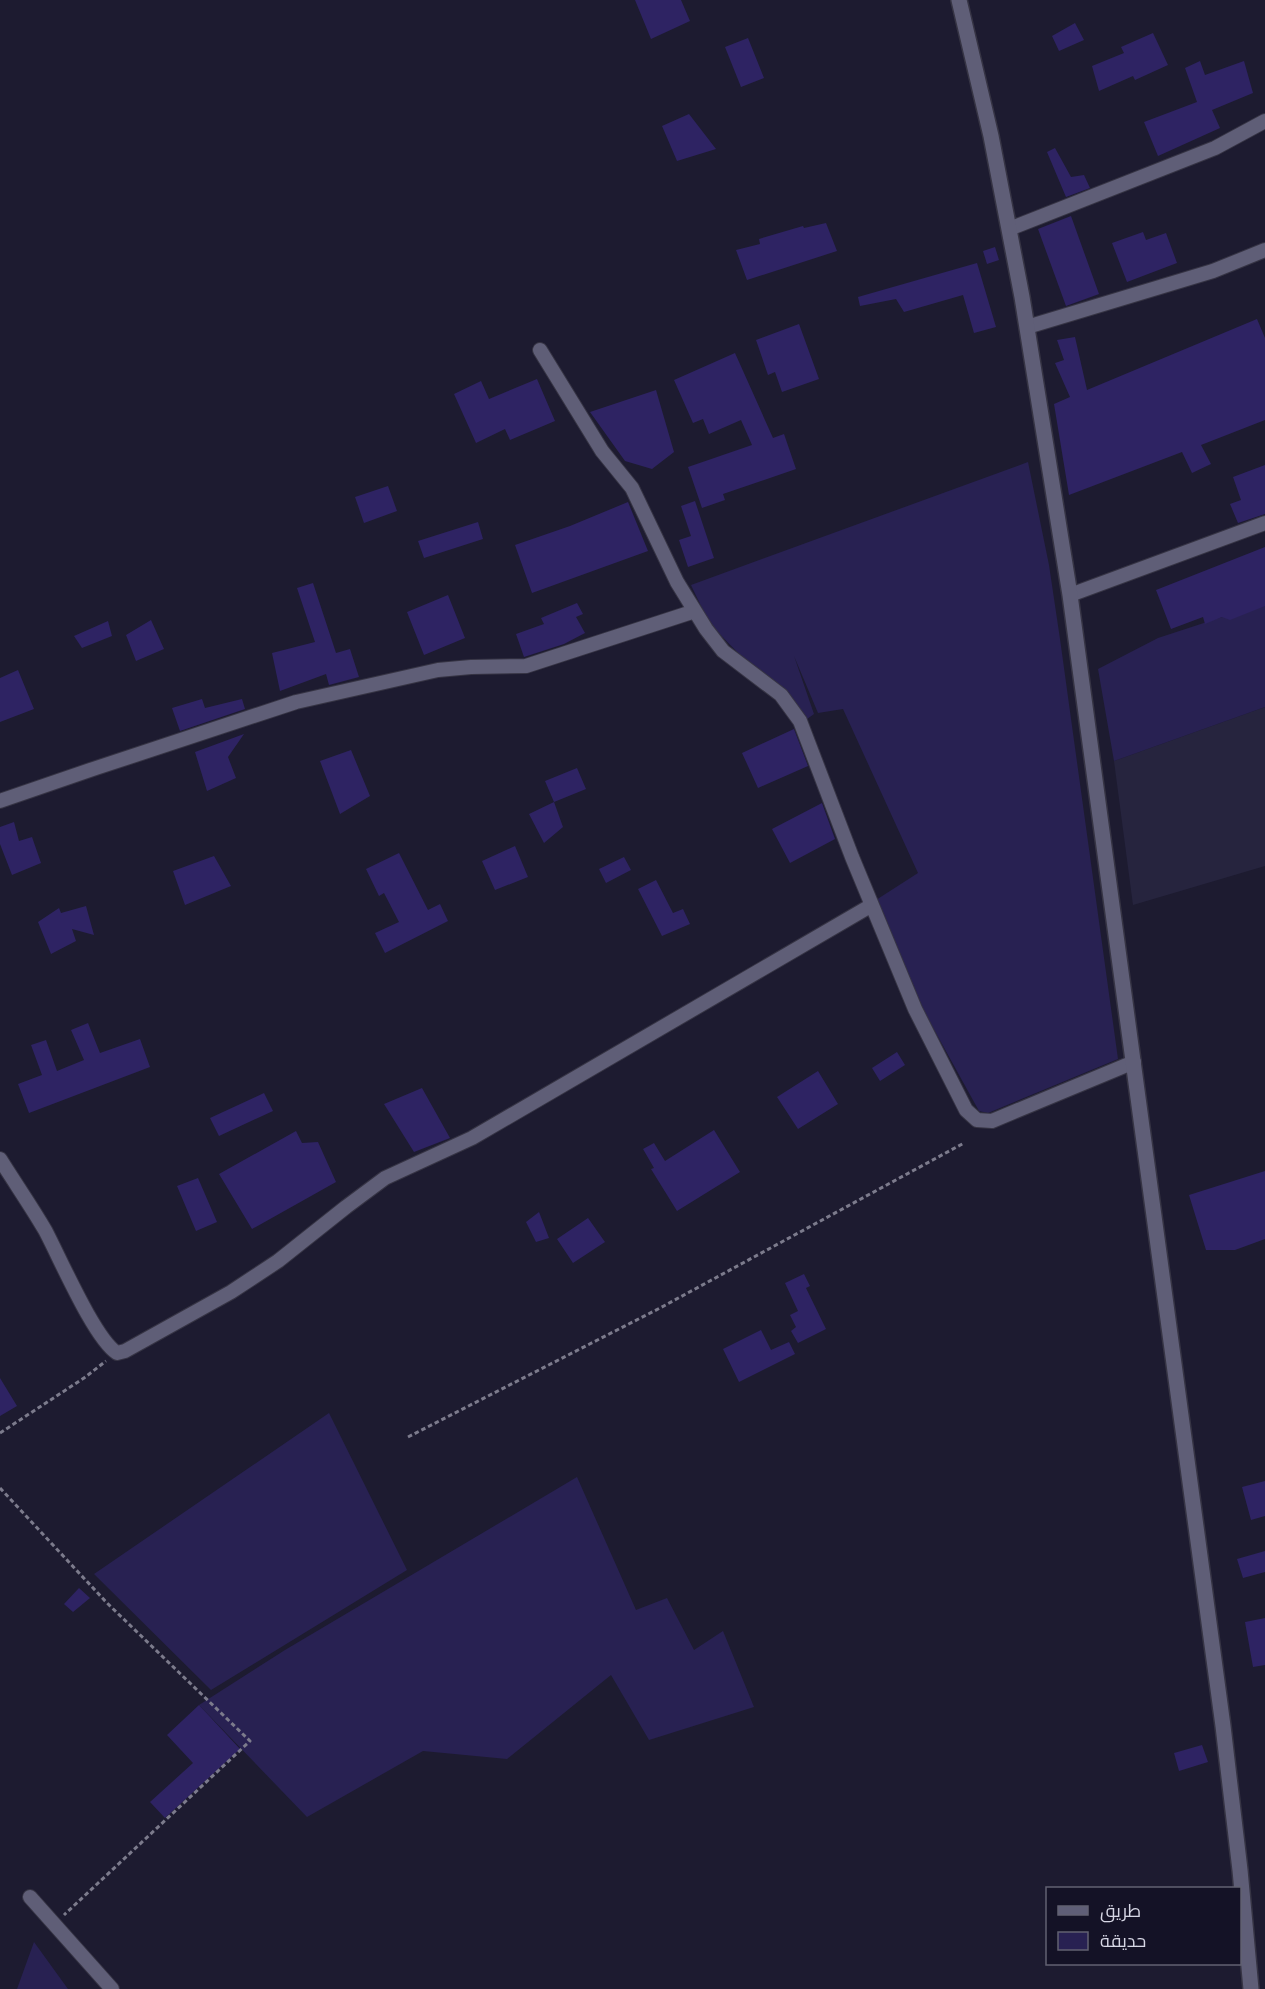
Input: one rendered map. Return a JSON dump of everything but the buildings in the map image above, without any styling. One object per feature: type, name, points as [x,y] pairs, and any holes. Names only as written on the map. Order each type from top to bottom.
[{"type":"street","points":[[960,0],[991,136],[1009,229],[1070,595],[1224,1737],[1251,1989]]},
{"type":"street","points":[[1009,229],[1215,148],[1265,121]]},
{"type":"street","points":[[1027,327],[1213,271],[1265,250]]},
{"type":"street","points":[[540,350],[602,450],[632,488],[677,582],[723,651],[781,695],[800,721],[915,1009],[966,1110],[977,1120],[992,1121],[1134,1062]]},
{"type":"street","points":[[1070,595],[1265,523]]},
{"type":"street","points":[[1,800],[296,702],[438,670],[471,666],[526,666],[695,611]]},
{"type":"street","points":[[0,1159],[44,1227],[98,1331],[111,1349],[117,1353],[125,1351],[231,1292],[278,1261],[385,1178],[472,1138],[872,905]]},
{"type":"street","points":[[30,1897],[112,1989]]},
{"type":"path","points":[[408,1437],[660,1308],[964,1143]]},
{"type":"path","points":[[0,1433],[84,1378],[117,1353]]},
{"type":"path","points":[[0,1488],[107,1603],[250,1741],[54,1925]]},
{"type":"shaded area","points":[[1265,707],[1265,866],[1133,905],[1114,761]]},
{"type":"green space","points":[[1028,462],[1049,565],[1118,1059],[988,1113],[979,1111],[910,986],[876,900],[918,873],[843,709],[818,713],[794,656],[814,714],[807,719],[789,694],[739,654],[709,623],[691,585]]},
{"type":"green space","points":[[1265,603],[1265,707],[1114,761],[1098,669],[1158,638]]},
{"type":"green space","points":[[329,1413],[407,1570],[211,1690],[94,1574]]},
{"type":"green space","points":[[577,1477],[636,1610],[667,1598],[694,1650],[723,1631],[754,1707],[649,1740],[611,1675],[507,1759],[423,1751],[307,1817],[199,1705],[285,1650]]},
{"type":"green space","points":[[34,1942],[68,1989],[17,1989]]}]
